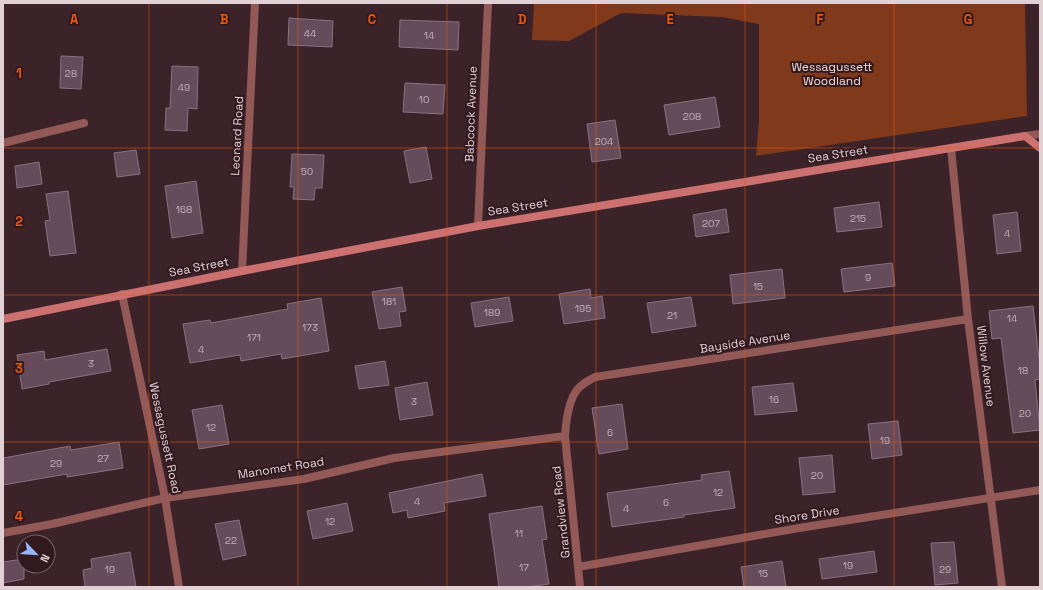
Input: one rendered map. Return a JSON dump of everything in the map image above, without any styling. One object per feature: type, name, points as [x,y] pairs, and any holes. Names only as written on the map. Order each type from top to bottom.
[{"type":"street","name":"Leonard Road","points":[[242,271],[255,3]]},
{"type":"street","name":"Babcock Avenue","points":[[478,226],[488,3]]},
{"type":"street","points":[[3,143],[84,123]]},
{"type":"street","name":"Sea Street","points":[[3,319],[122,294],[478,226],[1040,134]]},
{"type":"street","points":[[1025,136],[1040,148]]},
{"type":"street","name":"Willow Avenue","points":[[950,148],[968,319],[1002,587]]},
{"type":"street","name":"Wessagussett Road","points":[[122,294],[165,498],[179,587]]},
{"type":"street","name":"Bayside Avenue","points":[[565,436],[566,418],[572,400],[580,386],[595,377],[968,319]]},
{"type":"street","name":"Manomet Road","points":[[3,533],[52,524],[165,498],[304,479],[394,458],[565,436]]},
{"type":"street","name":"Grandview Road","points":[[565,436],[580,587]]},
{"type":"street","name":"Shore Drive","points":[[578,568],[799,528],[1040,490]]},
{"type":"green space","name":"Wessagussett Woodland","points":[[534,3],[1025,3],[1027,116],[756,156],[759,120],[759,24],[722,17],[621,13],[569,41],[532,40]]},
{"type":"building","points":[[289,18],[333,21],[332,47],[288,45]]},
{"type":"building","points":[[400,20],[459,22],[458,50],[399,47]]},
{"type":"building","points":[[61,56],[83,57],[81,89],[60,88]]},
{"type":"building","points":[[172,66],[198,67],[197,109],[188,108],[187,131],[165,130],[166,108],[170,108]]},
{"type":"building","points":[[405,83],[445,85],[443,114],[403,112]]},
{"type":"building","points":[[715,97],[720,127],[669,135],[664,105]]},
{"type":"building","points":[[615,120],[621,158],[592,162],[587,124]]},
{"type":"building","points":[[426,147],[432,179],[410,183],[404,151]]},
{"type":"building","points":[[136,150],[140,174],[117,177],[114,153]]},
{"type":"building","points":[[292,154],[324,155],[322,188],[315,188],[314,200],[293,199],[294,187],[290,187]]},
{"type":"building","points":[[39,162],[42,184],[17,188],[15,166]]},
{"type":"building","points":[[196,181],[203,233],[172,238],[165,186]]},
{"type":"building","points":[[68,191],[76,253],[50,256],[45,221],[50,220],[46,194]]},
{"type":"building","points":[[879,202],[882,227],[837,232],[834,208]]},
{"type":"building","points":[[726,209],[729,232],[696,237],[693,215]]},
{"type":"building","points":[[1017,212],[1021,251],[997,254],[993,215]]},
{"type":"building","points":[[892,263],[895,286],[844,292],[841,269]]},
{"type":"building","points":[[782,269],[785,298],[733,304],[730,275]]},
{"type":"building","points":[[402,287],[406,311],[399,312],[401,326],[379,329],[372,292]]},
{"type":"building","points":[[590,289],[591,298],[602,296],[605,318],[564,324],[559,294]]},
{"type":"building","points":[[509,297],[513,321],[475,327],[471,303]]},
{"type":"building","points":[[691,297],[696,326],[652,333],[647,303]]},
{"type":"building","points":[[321,298],[329,351],[282,359],[281,354],[241,361],[240,355],[190,363],[183,324],[210,320],[211,323],[288,309],[287,304]]},
{"type":"building","points":[[1033,306],[1040,358],[1040,379],[1035,380],[1040,430],[1013,433],[1001,338],[992,339],[989,311]]},
{"type":"building","points":[[107,349],[111,371],[49,382],[49,384],[22,389],[17,355],[44,351],[45,360]]},
{"type":"building","points":[[385,361],[389,385],[359,389],[355,366]]},
{"type":"building","points":[[427,382],[433,415],[400,420],[395,388]]},
{"type":"building","points":[[793,383],[797,411],[755,415],[752,387]]},
{"type":"building","points":[[622,404],[628,449],[599,454],[592,408]]},
{"type":"building","points":[[222,405],[229,444],[199,449],[192,410]]},
{"type":"building","points":[[898,421],[902,455],[872,459],[868,424]]},
{"type":"building","points":[[119,442],[123,468],[67,477],[67,474],[3,485],[3,458],[70,446],[71,450]]},
{"type":"building","points":[[832,455],[835,492],[803,495],[799,458]]},
{"type":"building","points":[[729,471],[735,508],[612,527],[607,493],[702,480],[701,475]]},
{"type":"building","points":[[482,474],[486,496],[444,503],[445,511],[408,518],[407,510],[393,513],[389,493]]},
{"type":"building","points":[[347,503],[353,531],[313,539],[307,511]]},
{"type":"building","points":[[542,506],[547,539],[542,540],[549,584],[527,587],[499,587],[489,514]]},
{"type":"building","points":[[239,520],[246,555],[223,560],[215,524]]},
{"type":"building","points":[[954,542],[958,583],[935,585],[931,543]]},
{"type":"building","points":[[874,551],[877,572],[822,579],[819,559]]},
{"type":"building","points":[[130,552],[136,587],[85,587],[83,570],[92,568],[91,559]]},
{"type":"building","points":[[16,560],[16,574],[24,574],[24,579],[3,583],[3,562]]},
{"type":"building","points":[[782,561],[786,587],[744,587],[741,567]]}]
